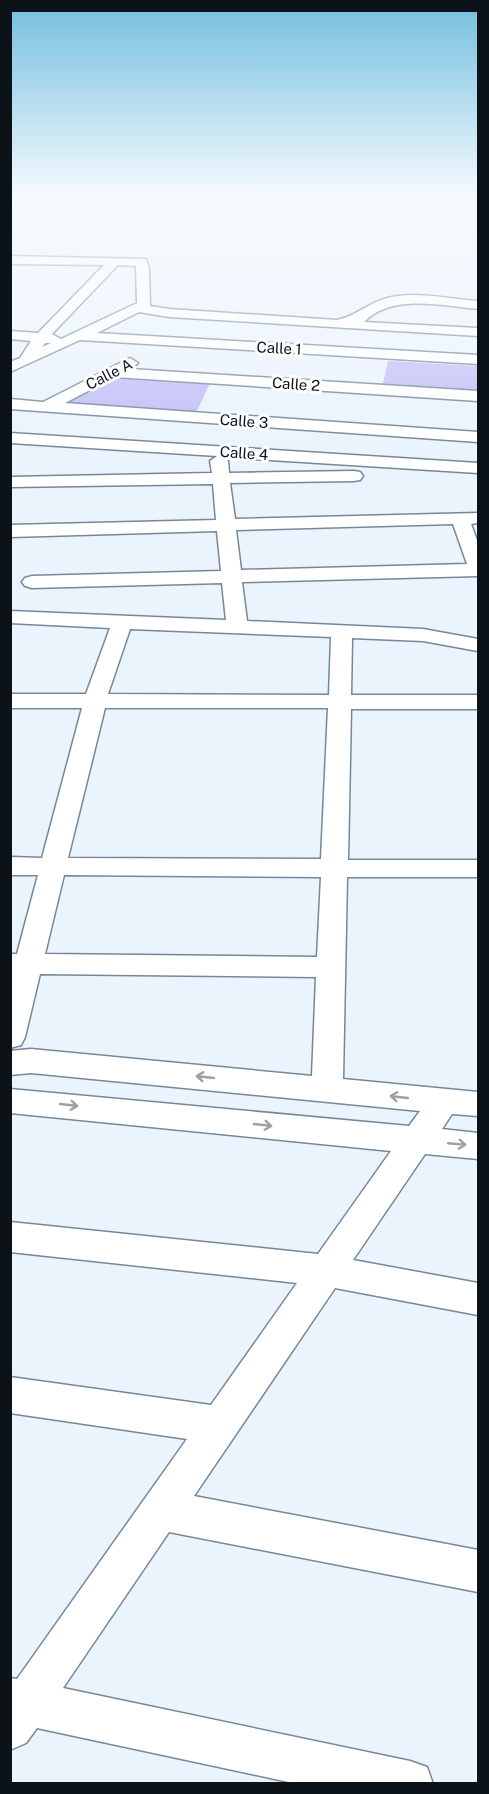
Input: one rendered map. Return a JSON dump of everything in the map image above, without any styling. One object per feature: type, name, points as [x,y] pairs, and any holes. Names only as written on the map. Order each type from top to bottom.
[{"type":"street","points":[[26,361],[41,338],[96,281]]},
{"type":"street","points":[[10,368],[144,305],[143,281]]},
{"type":"street","points":[[337,324],[359,320],[367,311],[389,302],[413,300],[478,305]]},
{"type":"street","points":[[138,308],[170,313],[478,333]]},
{"type":"street","name":"Calle 1","points":[[10,335],[41,338],[173,341],[478,360]]},
{"type":"street","name":"Calle A","points":[[45,407],[173,341]]},
{"type":"street","name":"Calle 2","points":[[114,372],[478,396]]},
{"type":"street","name":"Calle 3","points":[[10,404],[478,437]]},
{"type":"street","points":[[10,459],[12,438]]},
{"type":"street","name":"Calle 4","points":[[12,438],[478,468]]},
{"type":"street","points":[[218,451],[237,627]]},
{"type":"street","points":[[10,482],[382,476]]},
{"type":"street","points":[[10,531],[470,518],[478,569],[32,582]]},
{"type":"street","points":[[10,617],[423,635],[478,645]]},
{"type":"street","points":[[10,1036],[20,964],[53,866],[95,701],[123,622]]},
{"type":"street","points":[[327,1089],[342,632]]},
{"type":"street","points":[[10,701],[478,702]]},
{"type":"street","points":[[10,866],[478,869]]},
{"type":"street","points":[[20,964],[331,967]]},
{"type":"street","points":[[10,1063],[32,1061],[461,1102]]},
{"type":"street","points":[[10,1101],[478,1146]]},
{"type":"street","points":[[410,1784],[16,1710],[162,1510],[417,1140],[461,1102]]},
{"type":"street","points":[[10,1237],[328,1271],[478,1299]]},
{"type":"street","points":[[10,1395],[220,1425]]},
{"type":"street","points":[[162,1510],[478,1571]]},
{"type":"shaded area","points":[[388,361],[478,366],[478,393],[382,388]]},
{"type":"shaded area","points":[[117,376],[210,383],[196,413],[72,404],[70,401]]}]
